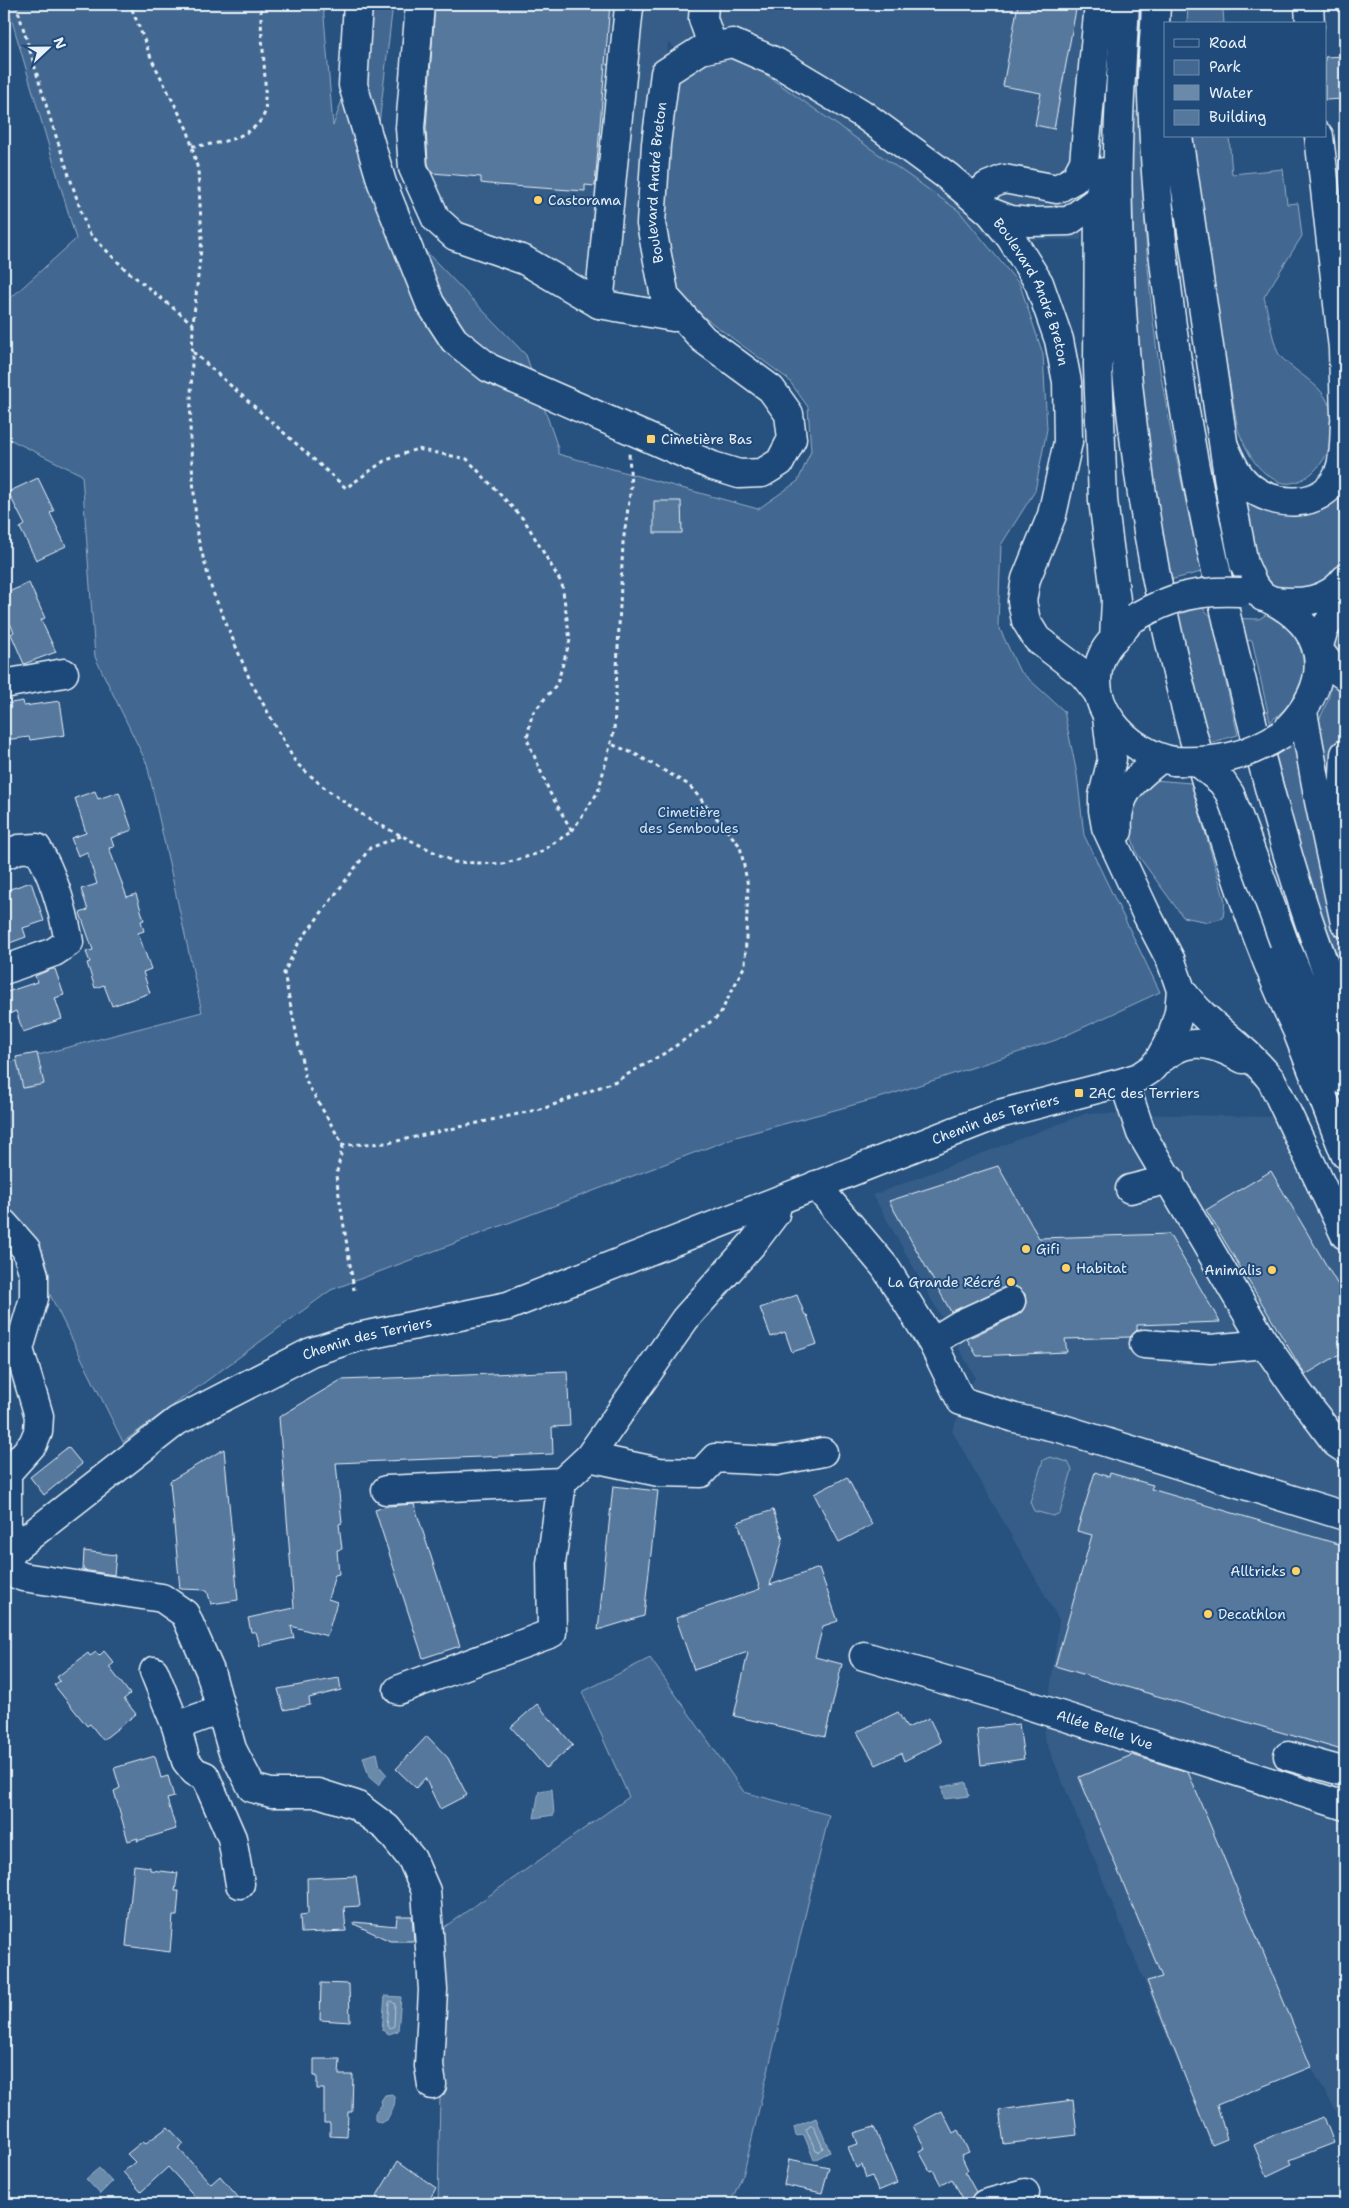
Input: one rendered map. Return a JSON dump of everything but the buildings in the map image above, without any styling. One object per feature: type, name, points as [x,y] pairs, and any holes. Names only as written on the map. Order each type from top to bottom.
[{"type":"main road","name":"Boulevard André Breton","points":[[358,4],[353,85],[382,183],[430,302],[454,340],[489,368],[713,466],[739,474],[762,472],[780,462],[792,438],[789,414],[771,389],[703,339],[665,297],[651,224],[656,144],[665,73],[700,50],[732,43],[776,62],[861,113],[982,205],[1011,238],[1038,283],[1059,340],[1067,382],[1068,442],[1052,515],[1026,579],[1022,601],[1026,621],[1037,639],[1083,674],[1120,733],[1134,744],[1222,782],[1230,794],[1284,942],[1323,1035],[1345,1081]]},
{"type":"main road","points":[[420,4],[410,128],[413,168],[436,219],[455,236],[524,260],[599,304],[673,317],[682,316]]},
{"type":"main road","points":[[599,304],[630,4]]},
{"type":"main road","points":[[704,4],[703,19],[713,47]]},
{"type":"main road","points":[[1099,4],[1084,162],[1075,179],[1057,189],[1004,179],[987,186],[982,205],[1011,220],[1069,222],[1099,200]]},
{"type":"main road","points":[[1125,4],[1118,140],[1122,300],[1132,420],[1151,557],[1175,670],[1205,781],[1236,878],[1262,949],[1299,1036],[1345,1154]]},
{"type":"main road","points":[[1156,4],[1152,95],[1159,212],[1168,301],[1194,461],[1226,617],[1265,775],[1303,904],[1345,1017]]},
{"type":"main road","points":[[1172,22],[1173,4]]},
{"type":"main road","points":[[1309,4],[1310,22]]},
{"type":"main road","points":[[1121,82],[1099,200],[1098,368],[1103,500],[1116,600],[1109,646],[1097,676],[1112,759],[1103,796],[1103,810],[1106,827],[1171,961],[1180,1001],[1180,1024],[1189,1044]]},
{"type":"main road","points":[[1178,138],[1224,446],[1244,564],[1259,597],[1294,614],[1308,629],[1318,649],[1330,666],[1345,676]]},
{"type":"main road","points":[[1319,138],[1344,357],[1345,416]]},
{"type":"main road","points":[[1224,446],[1237,472],[1248,485],[1271,499],[1286,503],[1306,500],[1324,490],[1337,477],[1343,458],[1345,422]]},
{"type":"main road","points":[[1050,648],[1077,652],[1109,646],[1134,618],[1180,596],[1219,591],[1304,604],[1331,592],[1345,579]]},
{"type":"main road","points":[[1126,870],[1118,833],[1117,818],[1119,806],[1126,790],[1177,761],[1219,760],[1240,755],[1262,746],[1282,734],[1303,712],[1313,695],[1318,673],[1318,649],[1324,629],[1345,599]]},
{"type":"main road","points":[[4,684],[64,673]]},
{"type":"main road","points":[[1303,712],[1319,802],[1345,923]]},
{"type":"main road","points":[[1345,754],[1342,820],[1345,852]]},
{"type":"main road","points":[[4,855],[19,849],[37,848],[45,861],[64,912],[69,942],[54,952],[4,970]]},
{"type":"main road","points":[[1180,1001],[1192,1006],[1258,1062],[1272,1081],[1345,1235]]},
{"type":"main road","name":"Chemin des Terriers","points":[[8,1560],[177,1421],[311,1352],[358,1337],[508,1306],[999,1114],[1139,1077],[1151,1069],[1159,1060],[1172,1036],[1180,1001]]},
{"type":"main road","points":[[1299,1036],[1345,1128]]},
{"type":"main road","points":[[1159,1060],[1178,1048],[1189,1044],[1215,1046],[1250,1062],[1272,1081]]},
{"type":"main road","points":[[1124,1082],[1141,1133],[1170,1179],[1265,1344],[1336,1443],[1345,1449]]},
{"type":"main road","points":[[1130,1189],[1170,1179]]},
{"type":"main road","points":[[816,1185],[885,1266],[932,1342],[961,1401],[1015,1418],[1072,1432],[1345,1516]]},
{"type":"main road","points":[[398,1690],[552,1633],[551,1564],[562,1482],[589,1457],[685,1318],[752,1243],[775,1214],[778,1201]]},
{"type":"main road","points":[[4,1224],[26,1249],[34,1275],[34,1298],[19,1349],[38,1416],[38,1432],[34,1444],[8,1473],[8,1560],[23,1577],[162,1598],[185,1614],[210,1671],[232,1749],[252,1788],[272,1792],[318,1793],[356,1805],[387,1828],[412,1858],[426,1891],[434,1990],[429,2066],[432,2085]]},
{"type":"main road","points":[[932,1342],[961,1324],[1012,1302]]},
{"type":"main road","points":[[1144,1344],[1211,1349],[1265,1344]]},
{"type":"main road","points":[[589,1457],[659,1472],[701,1473],[715,1458],[777,1461],[823,1452]]},
{"type":"main road","points":[[386,1490],[562,1482]]},
{"type":"main road","name":"Allée Belle Vue","points":[[864,1656],[1016,1701],[1345,1806]]},
{"type":"main road","points":[[154,1671],[176,1726],[186,1760],[195,1772],[205,1776],[232,1838],[240,1884]]},
{"type":"main road","points":[[176,1726],[220,1710]]},
{"type":"main road","points":[[1288,1756],[1345,1772]]},
{"type":"main road","points":[[985,2204],[1025,2193]]},
{"type":"path","points":[[16,4],[50,118],[88,232],[125,269],[193,324]]},
{"type":"path","points":[[130,4],[152,60],[188,131],[198,170],[202,239],[193,324],[190,436],[197,535],[212,590],[250,680],[296,763],[326,789],[370,820],[454,862],[503,864],[539,854],[572,831],[598,792],[614,731],[618,680],[623,543],[631,487],[628,430]]},
{"type":"path","points":[[192,146],[212,145],[237,138],[256,124],[265,112],[266,74],[261,4]]},
{"type":"path","points":[[193,352],[346,488],[384,461],[417,449],[467,459],[525,521],[562,584],[570,640],[557,684],[532,714],[527,739],[550,793],[572,831]]},
{"type":"path","points":[[342,1145],[388,1143],[545,1108],[616,1081],[665,1053],[719,1016],[745,965],[748,886],[740,846],[689,785],[635,754],[611,744]]},
{"type":"path","points":[[354,1290],[336,1176],[342,1145],[306,1081],[284,973],[298,944],[370,848],[401,836]]},
{"type":"shaded area","name":"Castorama","points":[[415,4],[1094,4],[1081,240],[993,239],[668,43],[650,274],[663,325],[440,239],[402,161]]},
{"type":"shaded area","points":[[1087,1113],[1277,1117],[1345,1265],[1345,2127],[1311,2067],[1198,2112],[1044,1737],[1059,1620],[952,1431],[975,1377],[873,1195]]},
{"type":"green space","name":"Cimetière des Semboules","points":[[7,4],[323,4],[333,126],[375,4],[393,4],[379,124],[409,234],[526,355],[558,448],[558,454],[758,509],[798,481],[811,451],[808,407],[788,379],[671,293],[658,220],[672,77],[731,50],[959,211],[1020,285],[1043,354],[1047,429],[1035,491],[1001,545],[998,625],[1019,670],[1064,711],[1077,774],[1084,835],[1160,992],[1056,1040],[886,1096],[736,1137],[331,1290],[123,1442],[6,1206],[4,1193],[4,1064],[202,1012],[147,764],[95,657],[82,475],[9,439],[4,399],[4,304],[76,239]]},
{"type":"green space","points":[[1188,4],[1275,4],[1275,8],[1223,10],[1224,22],[1187,22]]},
{"type":"green space","points":[[1132,112],[1142,112],[1145,228],[1160,373],[1201,572],[1170,580],[1155,501],[1147,443],[1139,349],[1134,254]]},
{"type":"green space","points":[[1192,138],[1229,138],[1232,174],[1283,169],[1287,204],[1298,203],[1302,236],[1264,297],[1273,337],[1280,356],[1318,388],[1326,398],[1333,420],[1333,432],[1327,454],[1309,476],[1297,482],[1280,482],[1265,473],[1249,454],[1238,430],[1202,226]]},
{"type":"green space","points":[[1345,480],[1345,561],[1329,578],[1310,588],[1283,589],[1272,584],[1264,574],[1253,546],[1242,492],[1256,501]]},
{"type":"green space","points":[[1201,607],[1213,618],[1259,619],[1267,614],[1287,626],[1298,642],[1304,670],[1303,680],[1296,698],[1270,722],[1252,640],[1218,648],[1238,735],[1209,743],[1176,615]]},
{"type":"green space","points":[[1345,617],[1345,667],[1331,646]]},
{"type":"green space","points":[[1332,681],[1345,684],[1345,713],[1335,759],[1334,825],[1317,725],[1328,700]]},
{"type":"green space","points":[[1299,736],[1345,965],[1342,968],[1307,874],[1276,755]]},
{"type":"green space","points":[[1154,780],[1191,783],[1225,901],[1223,918],[1208,922],[1183,917],[1137,854],[1127,823],[1130,799]]},
{"type":"green space","points":[[1050,1457],[1068,1462],[1072,1470],[1060,1513],[1053,1516],[1034,1511],[1030,1502],[1043,1460]]},
{"type":"green space","points":[[650,1658],[744,1792],[829,1815],[744,2172],[730,2204],[438,2204],[443,1928],[629,1797],[582,1692]]},
{"type":"water","points":[[377,1753],[380,1767],[387,1775],[378,1785],[369,1777],[363,1757]]},
{"type":"water","points":[[966,1782],[969,1796],[944,1799],[942,1787]]},
{"type":"water","points":[[552,1789],[554,1815],[534,1818],[539,1791]]},
{"type":"water","points":[[385,1996],[401,1997],[398,2031],[389,2034],[382,2030]]},
{"type":"water","points":[[392,2094],[395,2100],[394,2107],[387,2120],[380,2123],[375,2120],[375,2114],[382,2104],[381,2101],[385,2095]]},
{"type":"water","points":[[816,2118],[830,2152],[814,2160],[804,2135],[796,2136],[794,2127]]},
{"type":"water","points":[[99,2168],[112,2182],[100,2194],[86,2179]]},
{"type":"place","name":"Castorama","points":[[538,200]]},
{"type":"place","name":"Cimetière Bas","points":[[651,439]]},
{"type":"place","name":"ZAC des Terriers","points":[[1079,1093]]},
{"type":"place","name":"Gifi","points":[[1026,1249]]},
{"type":"place","name":"Habitat","points":[[1066,1268]]},
{"type":"place","name":"Animalis","points":[[1272,1270]]},
{"type":"place","name":"La Grande Récré","points":[[1011,1282]]},
{"type":"place","name":"Alltricks","points":[[1296,1571]]},
{"type":"place","name":"Decathlon","points":[[1208,1614]]}]
